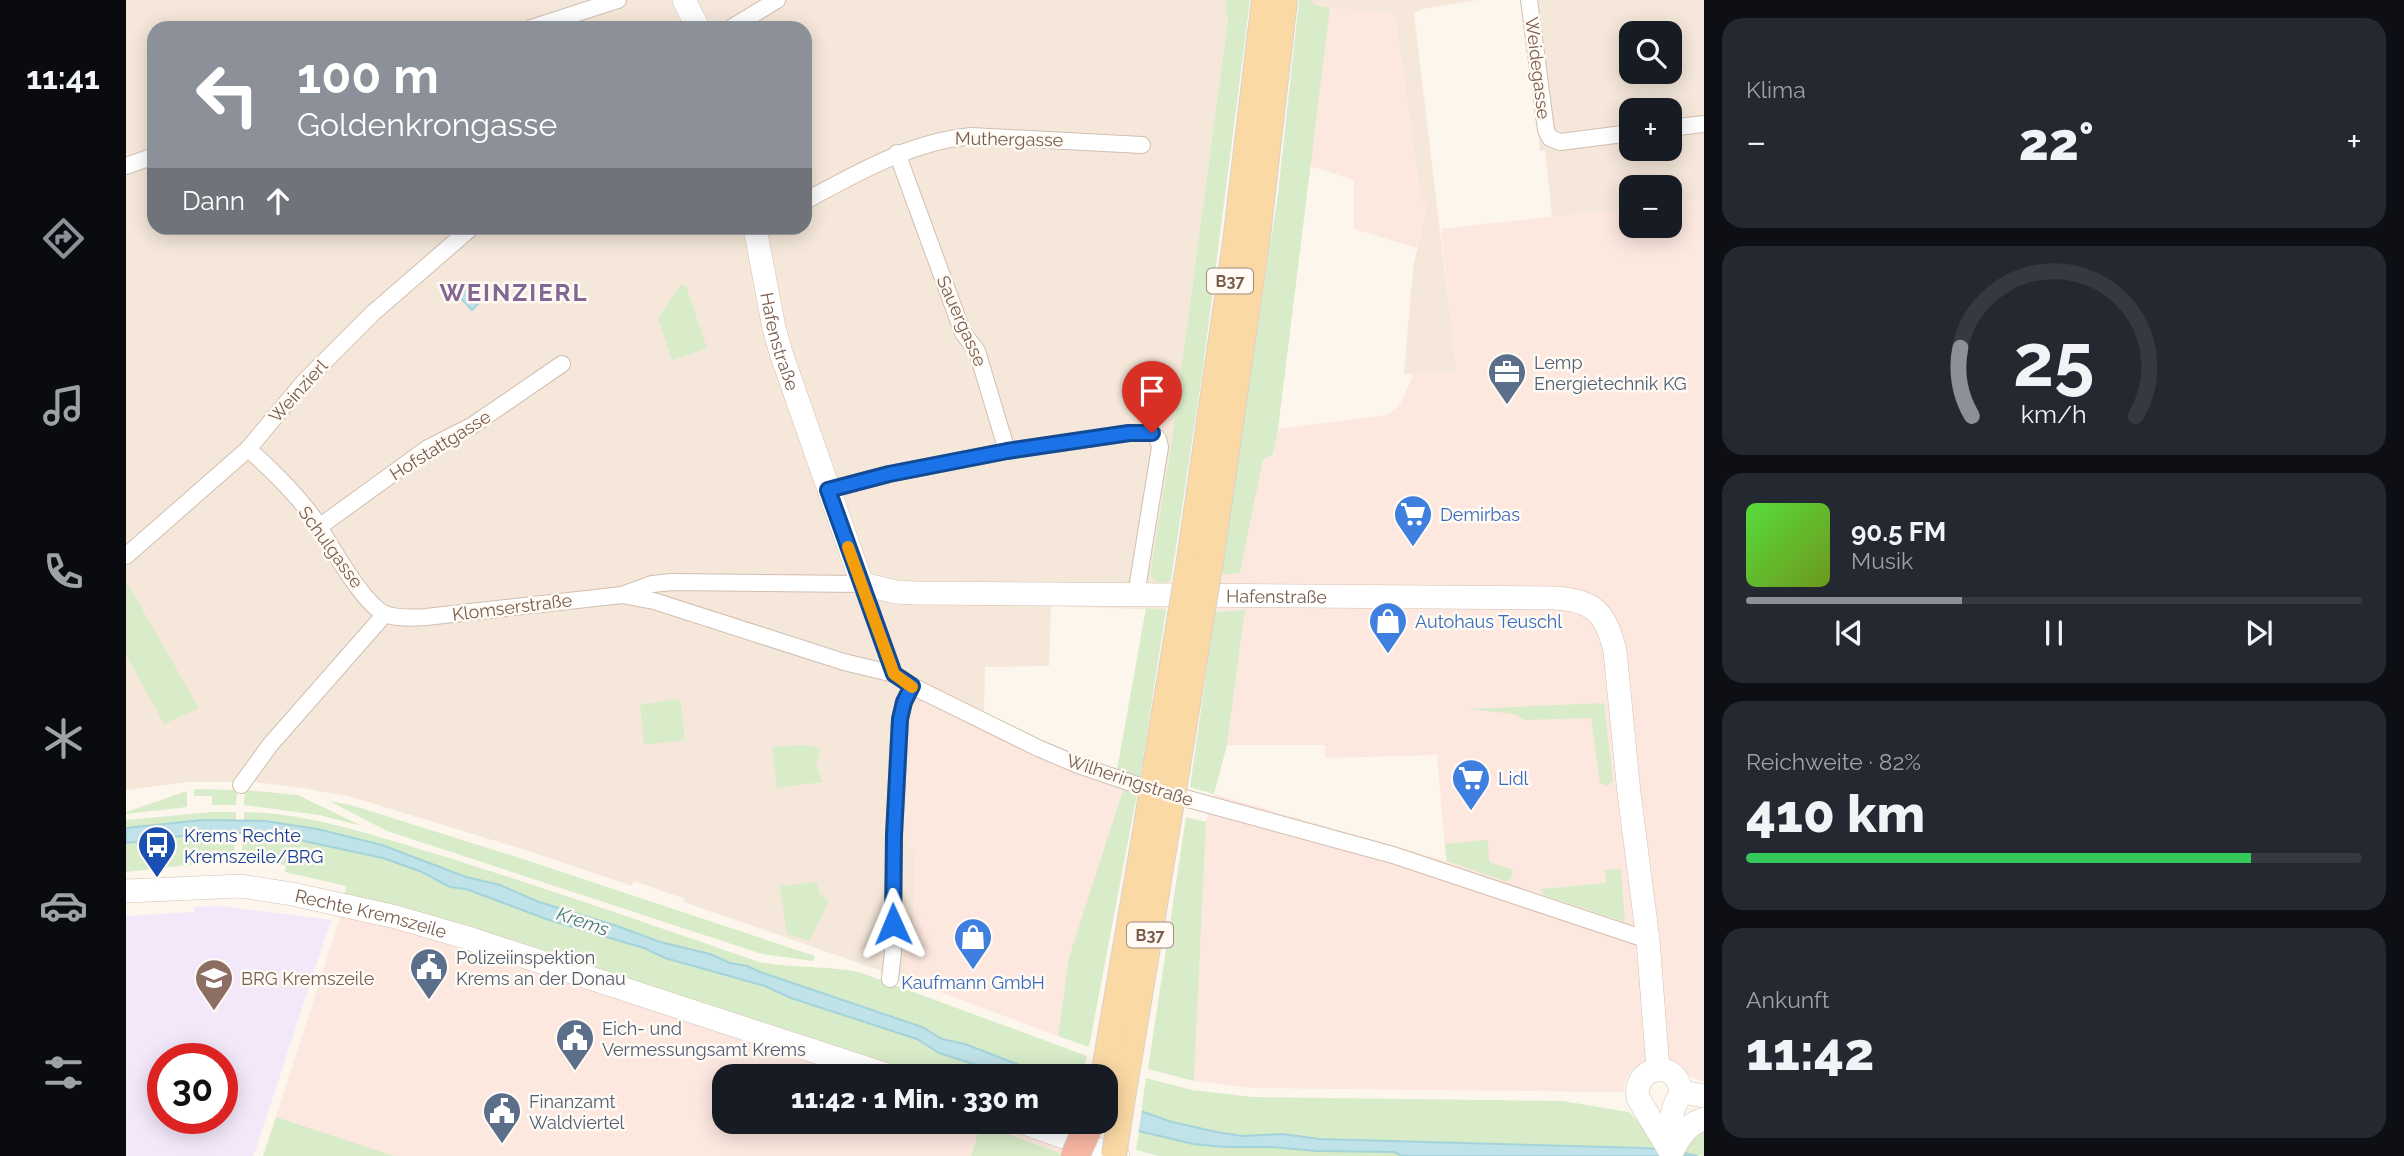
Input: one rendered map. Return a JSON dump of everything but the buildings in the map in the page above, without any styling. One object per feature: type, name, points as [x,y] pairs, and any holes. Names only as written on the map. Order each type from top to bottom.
[{"type":"highway","points":[[1075,1156],[1085,1134]]},
{"type":"main road","name":"B37","points":[[1116,1156],[1121,1040],[1200,560],[1233,255],[1274,2]]},
{"type":"main road","name":"B37","points":[[1109,1064],[1121,1040]]},
{"type":"main road","points":[[1092,1156],[1095,1134]]},
{"type":"street","points":[[553,21],[618,0]]},
{"type":"street","points":[[684,0],[694,21]]},
{"type":"street","points":[[742,21],[777,0]]},
{"type":"street","name":"Weidegasse","points":[[1530,0],[1546,130],[1550,138],[1560,142],[1619,135]]},
{"type":"street","points":[[1682,127],[1704,124]]},
{"type":"street","name":"Muthergasse","points":[[812,197],[897,153],[943,138],[971,136],[1142,145]]},
{"type":"street","name":"Sauergasse","points":[[897,153],[963,333],[977,351],[1007,451]]},
{"type":"street","points":[[126,166],[147,158]]},
{"type":"street","name":"Weinzierl","points":[[126,556],[248,449],[304,382],[373,313],[463,235]]},
{"type":"street","name":"Hafenstraße","points":[[756,235],[778,341],[862,584],[896,592],[1554,598],[1588,604],[1603,616],[1615,651],[1629,793],[1648,940],[1658,1069]]},
{"type":"street","name":"Hofstattgasse","points":[[319,527],[428,448],[473,425],[562,364]]},
{"type":"street","points":[[828,490],[889,474],[1007,451],[1129,433],[1152,433],[1158,439],[1160,447],[1136,596]]},
{"type":"street","name":"Schulgasse","points":[[248,449],[310,514],[327,543],[374,606],[385,614]]},
{"type":"street","name":"Klomserstraße","points":[[385,614],[405,618],[426,617],[622,595],[639,587],[673,582],[862,584]]},
{"type":"street","points":[[862,584],[894,674]]},
{"type":"street","name":"Wilheringstraße","points":[[622,595],[654,601],[844,662],[894,674],[912,686],[1077,765],[1137,785],[1393,855],[1648,940]]},
{"type":"street","points":[[241,785],[270,745],[385,614]]},
{"type":"street","points":[[890,979],[900,719],[912,686]]},
{"type":"street","name":"Rechte Kremszeile","points":[[126,891],[242,886],[396,917],[853,1064]]},
{"type":"street","points":[[1671,1154],[1674,1112],[1679,1083],[1667,1071],[1658,1069],[1649,1072],[1638,1084],[1638,1098],[1674,1112],[1704,1096]]},
{"type":"street","points":[[1055,1134],[1116,1156]]},
{"type":"shaded area","points":[[126,0],[1227,0],[1225,6],[1228,19],[1171,446],[1150,575],[1166,583],[1171,580],[1166,610],[1051,606],[1049,666],[985,667],[984,713],[1079,757],[1140,777],[1137,794],[1074,772],[924,702],[913,707],[905,847],[915,848],[914,937],[905,937],[905,979],[684,902],[685,899],[634,881],[632,886],[352,797],[255,782],[188,782],[126,790]]},
{"type":"shaded area","points":[[1311,0],[1478,0],[1422,9],[1414,14],[1457,373],[1404,374],[1413,269],[1427,203],[1421,201],[1395,15],[1330,8],[1315,5]]},
{"type":"shaded area","points":[[1520,0],[1704,0],[1704,199],[1682,202],[1682,175],[1619,175],[1619,209],[1552,217],[1545,150],[1540,151]]},
{"type":"shaded area","points":[[1330,8],[1395,14],[1421,201],[1427,203],[1417,248],[1354,229],[1354,180],[1310,166]]},
{"type":"shaded area","points":[[1704,199],[1704,1082],[1692,1077],[1671,1060],[1655,1058],[1642,1062],[1631,1071],[1625,1082],[1624,1092],[1253,1088],[1194,1081],[1206,822],[1214,794],[1446,861],[1437,755],[1325,758],[1325,745],[1227,745],[1245,610],[1215,612],[1221,575],[1240,573],[1263,460],[1273,454],[1278,429],[1387,415],[1399,406],[1414,374],[1456,373],[1441,229],[1619,209],[1619,238],[1682,238],[1682,202]]},
{"type":"shaded area","points":[[918,702],[1074,772],[1123,790],[1069,957],[1058,1036],[905,979],[905,937],[914,937],[915,848],[905,847],[905,823],[913,707]]},
{"type":"shaded area","points":[[344,898],[881,1064],[712,1064],[712,1134],[979,1134],[971,1156],[394,1156],[276,1117]]},
{"type":"shaded area","name":"BRG Kremszeile","points":[[220,906],[331,920],[253,1156],[126,1156],[126,916],[194,912],[194,907]]},
{"type":"shaded area","points":[[1009,1134],[1068,1134],[1062,1154]]},
{"type":"green space","points":[[1227,0],[1250,0],[1202,375],[1171,580],[1162,583],[1150,575],[1171,446],[1228,19],[1225,5]]},
{"type":"green space","points":[[1299,0],[1311,0],[1315,5],[1330,8],[1278,429],[1273,454],[1263,460],[1240,573],[1221,575],[1278,194]]},
{"type":"green space","points":[[681,284],[686,286],[707,348],[672,360],[658,318]]},
{"type":"green space","points":[[126,581],[199,708],[164,724],[126,655]]},
{"type":"green space","points":[[1146,608],[1166,610],[1140,777],[1117,770]]},
{"type":"green space","points":[[1245,610],[1227,745],[1214,794],[1190,787],[1215,612]]},
{"type":"green space","points":[[678,699],[681,703],[685,740],[644,745],[640,705]]},
{"type":"green space","points":[[1604,703],[1613,781],[1607,786],[1600,783],[1591,718],[1524,720],[1515,714],[1467,709]]},
{"type":"green space","points":[[807,745],[821,749],[816,765],[823,782],[777,788],[772,747]]},
{"type":"green space","points":[[194,789],[237,790],[236,805],[212,805],[212,796],[194,796]]},
{"type":"green space","points":[[245,790],[298,795],[362,826],[319,815],[244,805]]},
{"type":"green space","points":[[1123,790],[1137,794],[1089,1047],[1058,1036],[1069,957]]},
{"type":"green space","points":[[187,791],[187,807],[126,814],[126,812]]},
{"type":"green space","points":[[329,801],[351,805],[523,859],[815,956],[813,961],[762,954],[387,831]]},
{"type":"green space","points":[[236,812],[236,820],[202,820],[126,828],[126,820]]},
{"type":"green space","points":[[244,812],[270,813],[321,822],[525,882],[759,962],[859,972],[1087,1056],[1085,1064],[1016,1064],[965,1044],[942,1039],[922,1027],[747,966],[660,942],[539,902],[500,885],[466,877],[382,845],[317,829],[244,820]]},
{"type":"green space","points":[[1186,817],[1206,822],[1194,1081],[1148,1069]]},
{"type":"green space","points":[[205,833],[235,833],[234,860],[126,872],[126,843]]},
{"type":"green space","points":[[243,833],[285,837],[383,858],[458,889],[466,889],[549,920],[644,948],[675,961],[765,986],[791,998],[917,1039],[928,1047],[977,1064],[881,1064],[344,898],[346,886],[285,872],[286,865],[242,860]]},
{"type":"green space","points":[[1488,840],[1489,862],[1513,870],[1512,877],[1507,882],[1447,861],[1445,844]]},
{"type":"green space","points":[[1621,869],[1625,922],[1543,895],[1542,889],[1606,883],[1605,870]]},
{"type":"green space","points":[[817,882],[819,894],[829,901],[809,941],[787,934],[780,886]]},
{"type":"green space","points":[[1146,1078],[1192,1090],[1253,1097],[1563,1101],[1629,1112],[1643,1127],[1656,1149],[1319,1139],[1283,1134],[1242,1136],[1141,1113]]},
{"type":"green space","points":[[276,1117],[394,1156],[263,1156]]},
{"type":"green space","points":[[1704,1128],[1704,1156],[1684,1153],[1687,1142]]},
{"type":"green space","points":[[1139,1131],[1192,1144],[1395,1152],[1402,1156],[1158,1156],[1136,1150]]},
{"type":"green space","points":[[978,1134],[1008,1134],[1062,1154],[1062,1156],[971,1156]]},
{"type":"water","points":[[467,289],[479,303],[472,310],[459,296]]},
{"type":"water","name":"Krems","points":[[202,820],[265,821],[317,829],[382,845],[466,877],[500,885],[539,902],[660,942],[747,966],[922,1027],[942,1039],[965,1044],[1016,1064],[973,1064],[939,1053],[917,1039],[791,998],[765,986],[665,958],[644,948],[549,920],[466,889],[450,887],[422,872],[383,858],[285,837],[243,833],[205,833],[126,843],[126,828]]},
{"type":"water","points":[[1118,1103],[1172,1122],[1242,1136],[1283,1134],[1319,1139],[1644,1148],[1698,1156],[1402,1156],[1394,1152],[1193,1144],[1139,1131],[1118,1111]]},
{"type":"pier","points":[[1118,1100],[1142,1109],[1138,1135],[1118,1126]]},
{"type":"slow traffic","points":[[848,547],[894,674],[912,687]]},
{"type":"place","name":"Lemp Energietechnik KG","points":[[1507,406]]},
{"type":"place","name":"Demirbas","points":[[1413,548]]},
{"type":"place","name":"Autohaus Teuschl","points":[[1388,655]]},
{"type":"place","name":"Lidl","points":[[1471,812]]},
{"type":"place","name":"Krems Rechte Kremszeile/BRG","points":[[157,879]]},
{"type":"place","name":"Kaufmann GmbH","points":[[973,971]]},
{"type":"place","name":"Polizeiinspektion Krems an der Donau","points":[[429,1001]]},
{"type":"place","name":"BRG Kremszeile","points":[[214,1012]]},
{"type":"place","name":"Eich- und Vermessungsamt Krems","points":[[575,1072]]},
{"type":"place","name":"Finanzamt Waldviertel","points":[[502,1145]]},
{"type":"district","name":"WEINZIERL","points":[[514,292]]},
{"type":"route","points":[[893,924],[900,719],[912,686],[894,674],[828,490],[889,474],[1007,451],[1129,433],[1152,433]]}]
